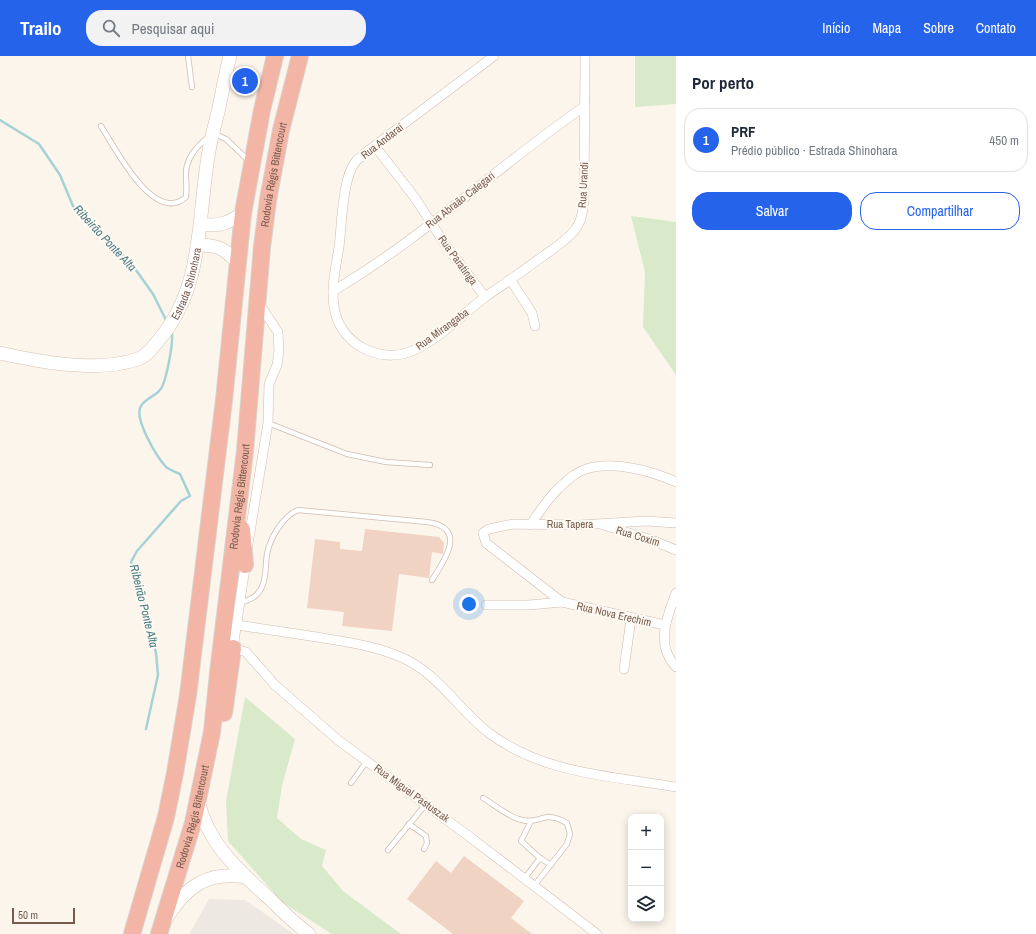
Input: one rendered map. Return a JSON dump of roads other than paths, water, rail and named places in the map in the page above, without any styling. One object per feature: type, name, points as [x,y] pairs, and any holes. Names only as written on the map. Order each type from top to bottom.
[{"type":"highway","points":[[132,934],[166,817],[176,773],[188,694],[224,400],[243,213],[262,110],[275,56]]},
{"type":"highway","name":"Rodovia Régis Bittencourt","points":[[162,928],[182,862],[212,732],[245,450],[257,301],[273,169],[286,106],[300,56]]},
{"type":"highway","points":[[245,450],[242,520],[245,565]]},
{"type":"highway","points":[[212,732],[223,722],[233,648]]},
{"type":"street","name":"Estrada Shinohara","points":[[0,353],[74,365],[106,366],[139,359],[148,353],[168,328],[179,312],[187,291],[201,224],[203,191],[209,149],[214,134],[230,56]]},
{"type":"street","name":"Rua Andaraí","points":[[333,291],[349,176],[356,161],[494,56]]},
{"type":"street","name":"Rua Urandi","points":[[510,280],[564,240],[579,223],[584,198],[585,56]]},
{"type":"street","name":"Rua Abraão Calegari","points":[[333,291],[364,273],[555,126],[585,106]]},
{"type":"street","name":"Rua Paratinga","points":[[375,146],[432,222],[485,297]]},
{"type":"street","points":[[201,224],[221,225],[230,222],[243,213]]},
{"type":"street","points":[[197,245],[218,246],[228,252],[238,263]]},
{"type":"street","points":[[510,280],[532,313],[535,326]]},
{"type":"street","name":"Rua Mirangaba","points":[[333,291],[336,315],[347,334],[358,346],[367,351],[388,356],[400,355],[413,350],[431,339],[485,297],[510,280]]},
{"type":"street","points":[[233,648],[268,423],[269,384],[277,366],[279,341],[278,332],[257,301]]},
{"type":"street","points":[[530,525],[558,489],[587,468],[602,466],[624,467],[641,470],[676,482]]},
{"type":"street","name":"Rua Tapera","points":[[492,547],[484,540],[485,530],[501,526],[600,524],[646,521],[676,523]]},
{"type":"street","name":"Rua Coxim","points":[[600,524],[649,539],[676,550]]},
{"type":"street","name":"Rua Nova Erechim","points":[[492,547],[562,602]]},
{"type":"street","points":[[676,593],[663,634],[665,645],[671,661],[676,667]]},
{"type":"street","name":"Rua Nova Erechim","points":[[486,605],[529,605],[562,602],[631,619],[665,625]]},
{"type":"street","points":[[624,669],[631,619]]},
{"type":"street","points":[[236,625],[357,644],[385,651],[406,659],[424,670],[488,732],[513,749],[534,759],[573,770],[676,787]]},
{"type":"street","name":"Rua Miguel Pastuszak","points":[[233,648],[246,652],[275,685],[308,716],[597,934]]},
{"type":"street","points":[[198,798],[204,820],[211,834],[245,877],[309,934]]},
{"type":"street","points":[[162,928],[181,897],[192,886],[219,876],[231,875],[245,877]]},
{"type":"lane","points":[[188,56],[192,87]]},
{"type":"lane","points":[[101,126],[136,181],[152,195],[171,202],[178,202],[186,197],[186,174],[188,163],[201,142],[214,134],[226,139],[252,164]]},
{"type":"lane","points":[[268,423],[347,454],[386,462],[430,465]]},
{"type":"lane","points":[[240,603],[254,598],[260,592],[271,543],[285,519],[291,513],[298,510],[427,522],[443,526],[448,531],[451,545],[444,561],[432,580]]},
{"type":"lane","points":[[351,783],[368,761]]},
{"type":"lane","points":[[483,798],[517,818],[530,821],[550,816],[567,823],[570,834],[567,844],[534,887]]},
{"type":"lane","points":[[388,850],[426,804]]},
{"type":"lane","points":[[530,821],[521,841],[540,858],[551,865]]},
{"type":"lane","points":[[409,824],[426,836],[428,843],[424,849]]},
{"type":"lane","points":[[524,879],[540,858]]},
{"type":"waterway","name":"Ribeirão Ponte Alta","points":[[0,120],[39,144],[60,175],[73,206],[131,263],[153,294],[167,322]]},
{"type":"waterway","name":"Ribeirão Ponte Alta","points":[[146,729],[158,675],[156,653],[141,592],[131,562],[137,551],[181,501],[190,496],[180,474],[166,467],[157,455],[143,428],[139,412],[145,401],[160,390],[165,379],[171,351],[171,330]]},
{"type":"place","name":"PRF","points":[[245,81]]}]
